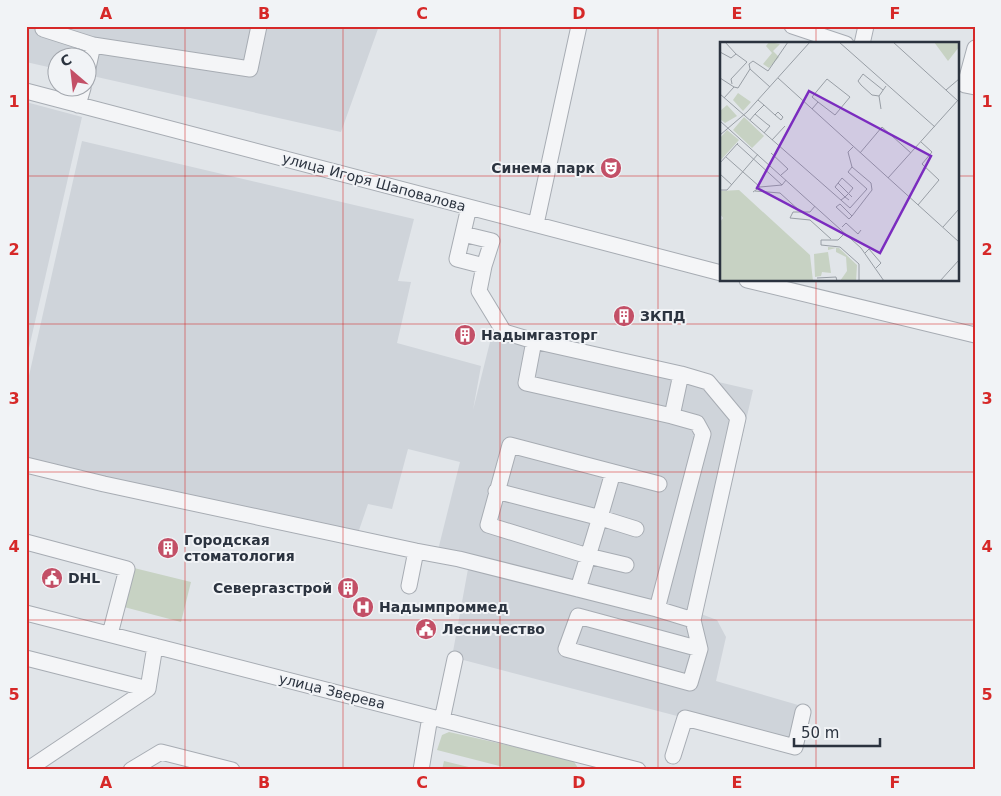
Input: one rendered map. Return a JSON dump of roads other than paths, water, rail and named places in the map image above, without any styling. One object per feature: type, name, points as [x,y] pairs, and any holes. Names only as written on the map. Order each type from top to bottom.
[{"type":"street","points":[[44,26],[44,29],[93,45],[250,69],[259,26]]},
{"type":"street","points":[[536,224],[579,26]]},
{"type":"street","points":[[792,26],[840,42]]},
{"type":"street","points":[[862,42],[866,26]]},
{"type":"street","points":[[975,48],[965,85],[975,87]]},
{"type":"street","name":"улица Игоря Шаповалова","points":[[26,91],[720,273]]},
{"type":"street","points":[[78,105],[80,98]]},
{"type":"street","points":[[469,207],[457,260],[484,266]]},
{"type":"street","points":[[463,234],[492,241],[479,291],[504,332],[534,341],[682,374],[708,382],[738,418],[693,620],[700,649],[690,683],[566,649],[578,616],[700,649]]},
{"type":"street","points":[[755,281],[800,287],[975,335]]},
{"type":"street","points":[[534,341],[526,383],[672,416],[697,424],[703,434],[657,609]]},
{"type":"street","points":[[672,416],[682,374]]},
{"type":"street","points":[[626,565],[588,556],[488,525],[510,445],[659,484]]},
{"type":"street","points":[[26,465],[104,484],[459,559],[657,609],[693,620]]},
{"type":"street","points":[[578,589],[601,518],[613,472]]},
{"type":"street","points":[[496,491],[636,529]]},
{"type":"street","points":[[26,542],[127,569],[110,634]]},
{"type":"street","points":[[409,586],[416,551]]},
{"type":"street","name":"улица Зверева","points":[[26,613],[638,770]]},
{"type":"street","points":[[27,770],[148,689],[155,646]]},
{"type":"street","points":[[26,658],[148,689]]},
{"type":"street","points":[[421,770],[455,659]]},
{"type":"street","points":[[673,756],[685,718],[795,746],[803,712]]},
{"type":"street","points":[[132,770],[161,752],[232,770]]},
{"type":"street","points":[[155,770],[161,752]]},
{"type":"place","name":"Синема парк","points":[[611,168]]},
{"type":"place","name":"ЗКПД","points":[[624,316]]},
{"type":"place","name":"Надымгазторг","points":[[465,335]]},
{"type":"place","name":"Городская стоматология","points":[[168,548]]},
{"type":"place","name":"DHL","points":[[52,578]]},
{"type":"place","name":"Севергазстрой","points":[[348,588]]},
{"type":"place","name":"Надымпроммед","points":[[363,607]]},
{"type":"place","name":"Лесничество","points":[[426,629]]}]
